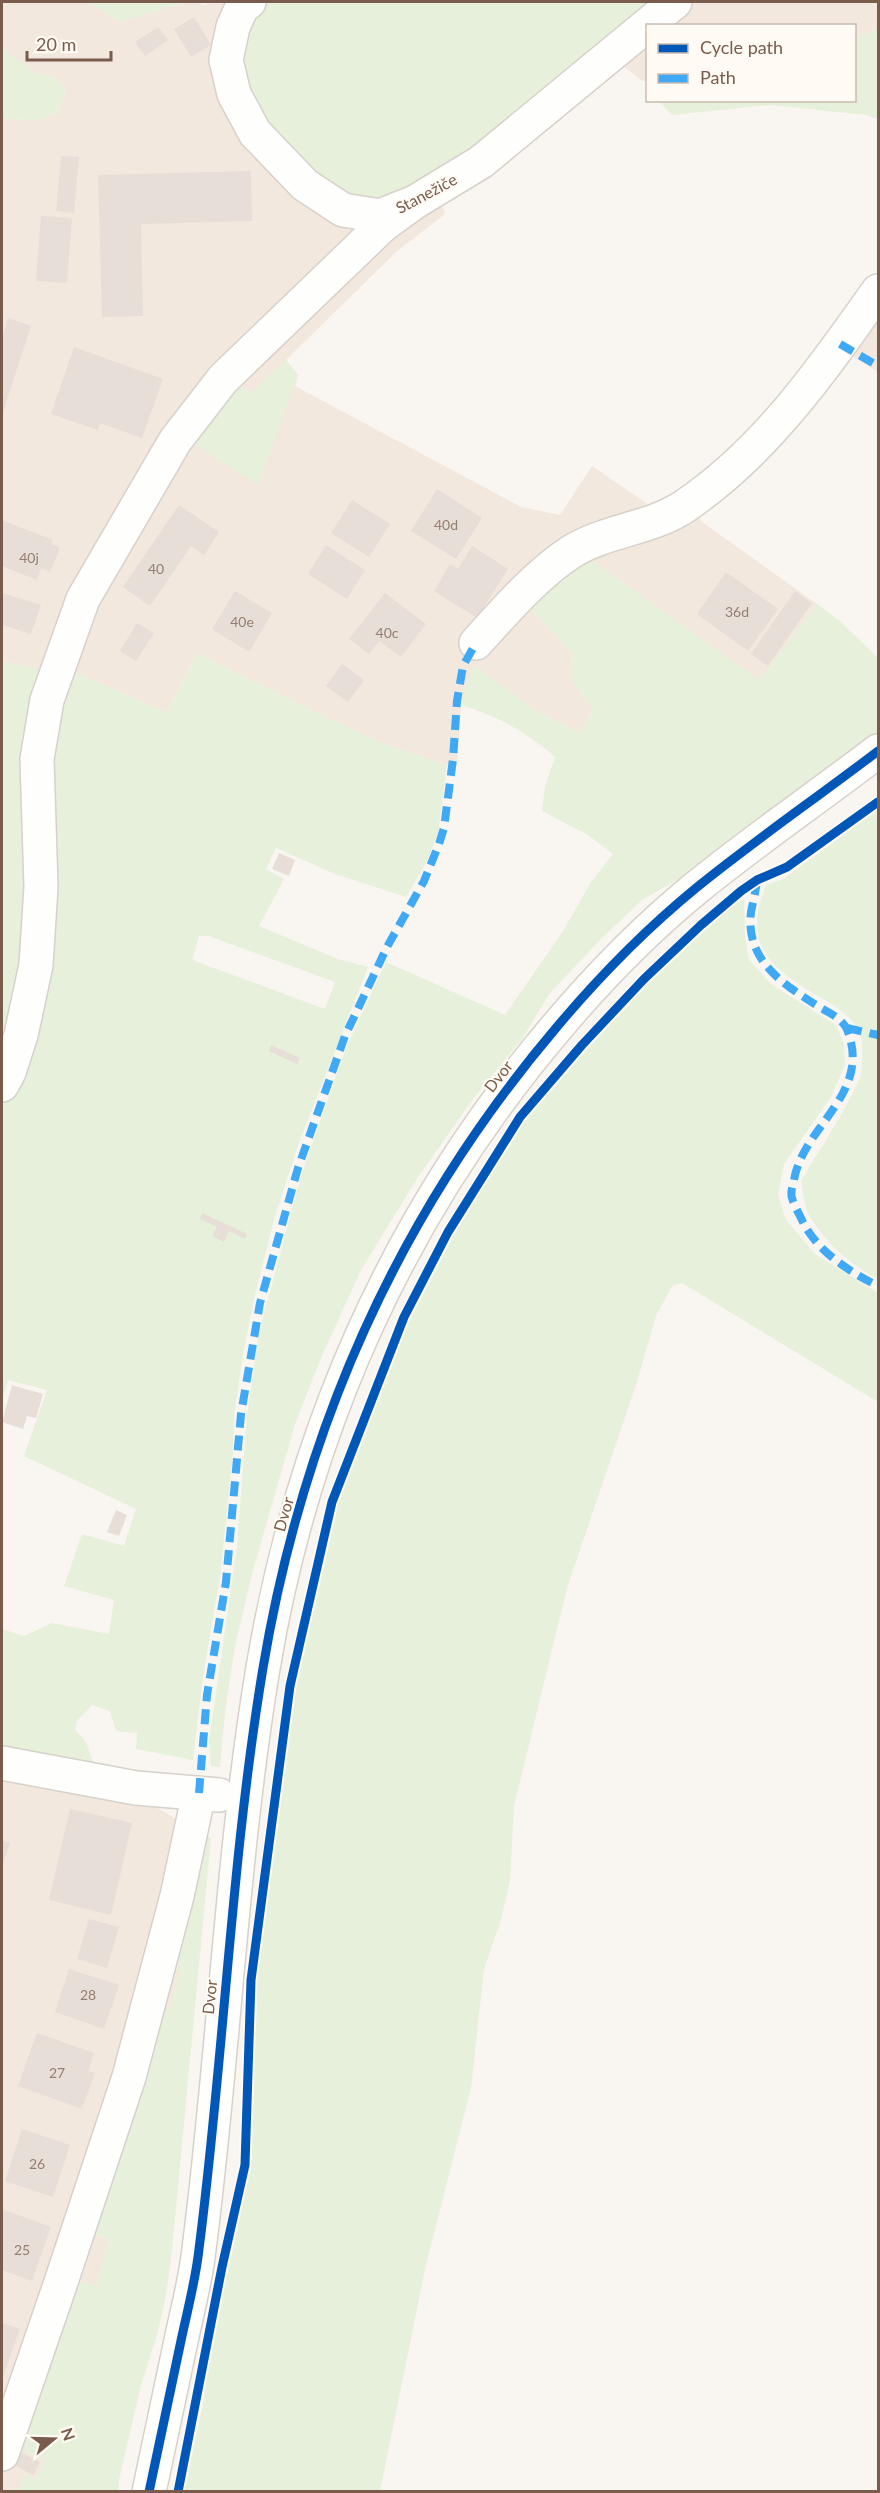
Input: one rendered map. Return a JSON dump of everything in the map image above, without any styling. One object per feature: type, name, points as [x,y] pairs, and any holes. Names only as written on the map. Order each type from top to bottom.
[{"type":"street","name":"Stanežiče","points":[[249,2],[242,7],[233,27],[226,60],[234,94],[255,133],[305,185],[343,210],[380,216],[415,202],[481,162],[646,26]]},
{"type":"street","name":"Stanežiče","points":[[648,24],[675,2]]},
{"type":"street","points":[[2,1085],[9,1072],[21,1035],[36,965],[41,887],[37,759],[47,699],[83,599],[175,441],[223,379],[382,226],[415,202]]},
{"type":"street","points":[[476,643],[536,582],[572,551],[670,515],[685,506],[740,462],[801,397],[879,291]]},
{"type":"street","name":"Dvor","points":[[149,2492],[199,2254],[244,1798],[263,1665],[281,1576],[308,1480],[333,1403],[358,1343],[389,1274],[425,1211],[477,1128],[557,1025],[645,934],[694,890],[879,752]]},
{"type":"street","points":[[2,1763],[136,1788],[244,1798]]},
{"type":"street","points":[[2,2454],[129,2077],[174,1907],[199,1793]]},
{"type":"shaded area","points":[[2,2],[89,2],[119,22],[186,2],[199,2],[202,5],[215,2],[259,2],[440,198],[445,214],[396,252],[286,360],[298,375],[295,386],[521,507],[560,515],[592,466],[655,509],[696,515],[702,522],[817,604],[759,681],[587,557],[526,604],[573,654],[569,676],[593,710],[580,733],[539,713],[474,666],[461,705],[457,766],[447,765],[374,740],[197,654],[166,712],[66,668],[42,670],[2,661],[2,119],[39,120],[58,112],[66,92],[55,78],[33,72],[2,49]]},
{"type":"shaded area","points":[[657,2],[878,2],[878,29],[856,38],[856,24],[646,24],[646,81],[642,81],[616,60]]},
{"type":"shaded area","points":[[878,278],[878,372],[843,351]]},
{"type":"shaded area","points":[[2,1755],[97,1773],[199,1832],[168,1970],[181,1970],[170,2009],[155,2005],[141,2054],[148,2077],[131,2131],[123,2128],[92,2233],[109,2240],[96,2287],[74,2279],[13,2446],[45,2461],[36,2480],[24,2476],[18,2492],[2,2491]]},
{"type":"green space","points":[[89,2],[186,2],[119,22]]},
{"type":"green space","points":[[259,2],[657,2],[459,166],[386,204],[336,196],[248,105],[238,26]]},
{"type":"green space","points":[[878,29],[878,119],[866,115],[770,105],[672,115],[660,102],[856,102],[856,38]]},
{"type":"green space","points":[[2,49],[33,72],[55,78],[66,92],[58,112],[39,120],[2,119]]},
{"type":"green space","points":[[286,360],[298,375],[258,485],[189,441],[235,380],[250,394]]},
{"type":"green space","points":[[587,557],[759,680],[817,604],[840,621],[878,658],[878,732],[752,826],[710,861],[642,900],[601,939],[550,993],[522,1039],[473,1099],[418,1177],[361,1270],[321,1358],[295,1424],[252,1574],[235,1646],[225,1712],[220,1767],[211,1766],[209,1742],[237,1546],[247,1416],[259,1332],[302,1173],[346,1048],[386,962],[505,1015],[563,931],[591,882],[613,854],[588,835],[542,811],[545,787],[555,757],[534,740],[511,726],[461,705],[474,665],[539,713],[580,733],[593,710],[569,676],[573,654],[526,604]]},
{"type":"green space","points":[[197,654],[374,740],[447,765],[438,834],[426,863],[406,897],[335,874],[276,848],[266,869],[284,879],[259,926],[338,959],[368,967],[300,1140],[275,1216],[255,1295],[234,1416],[233,1453],[220,1577],[204,1670],[193,1760],[136,1749],[137,1733],[116,1731],[110,1711],[92,1705],[76,1722],[76,1731],[86,1742],[97,1773],[2,1755],[2,1629],[24,1636],[52,1623],[109,1634],[114,1600],[64,1586],[82,1534],[124,1546],[136,1509],[24,1456],[47,1390],[8,1380],[2,1401],[2,1099],[66,668],[166,712]],"holes":[[[199,936],[209,936],[335,982],[325,1009],[192,960]]]},
{"type":"green space","points":[[2,661],[42,670],[33,937],[2,1072]]},
{"type":"green space","points":[[878,810],[878,1279],[857,1267],[821,1233],[808,1213],[801,1181],[860,1079],[862,1045],[859,1031],[835,1006],[805,988],[776,966],[766,954],[757,925],[759,906],[766,885],[783,879]]},
{"type":"green space","points":[[744,898],[745,935],[749,960],[771,984],[836,1025],[844,1044],[845,1065],[831,1097],[784,1164],[778,1195],[786,1220],[815,1254],[878,1293],[878,1402],[682,1283],[672,1286],[656,1316],[637,1382],[567,1588],[514,1806],[510,1880],[501,1920],[484,1969],[471,2088],[426,2265],[380,2491],[184,2491],[248,2167],[247,2125],[251,2087],[254,1980],[292,1687],[335,1502],[406,1318],[451,1232],[523,1117],[647,980],[702,927]]},
{"type":"green space","points":[[199,1832],[211,1838],[172,2250],[158,2332],[141,2385],[119,2480],[119,2491],[18,2491],[24,2475],[36,2479],[44,2461],[13,2446],[74,2279],[96,2286],[109,2240],[92,2233],[122,2127],[131,2130],[147,2077],[141,2055],[154,2005],[170,2008],[180,1971],[168,1970]]},
{"type":"building","points":[[194,17],[211,45],[191,57],[174,29]]},
{"type":"building","points":[[158,27],[168,40],[145,56],[135,42]]},
{"type":"building","points":[[61,156],[79,157],[74,213],[56,211]]},
{"type":"building","points":[[251,171],[252,221],[141,224],[143,316],[102,317],[98,175]]},
{"type":"building","points":[[41,216],[72,218],[67,283],[36,281]]},
{"type":"building","points":[[8,318],[31,326],[2,415],[2,338]]},
{"type":"building","points":[[74,347],[163,379],[142,438],[100,423],[98,430],[51,414]]},
{"type":"building","points":[[437,489],[482,518],[456,559],[411,531]]},
{"type":"building","points":[[352,500],[390,524],[369,557],[331,533]]},
{"type":"building","points":[[179,505],[219,532],[204,555],[191,546],[150,606],[123,587]]},
{"type":"building","points":[[2,520],[53,540],[51,544],[60,548],[50,572],[41,568],[37,580],[2,566]]},
{"type":"building","points":[[326,545],[365,570],[347,599],[308,574]]},
{"type":"building","points":[[472,546],[508,569],[477,618],[434,591],[450,564],[458,569]]},
{"type":"building","points":[[726,572],[778,609],[748,651],[697,614]]},
{"type":"building","points":[[235,591],[272,613],[249,652],[212,629]]},
{"type":"building","points":[[795,591],[812,603],[768,666],[751,654]]},
{"type":"building","points":[[2,593],[41,605],[31,634],[2,625]]},
{"type":"building","points":[[385,593],[426,624],[401,657],[379,641],[369,654],[349,639]]},
{"type":"building","points":[[137,623],[154,633],[136,661],[120,651]]},
{"type":"building","points":[[342,664],[364,680],[348,702],[326,686]]},
{"type":"building","points":[[279,853],[295,860],[289,876],[272,869]]},
{"type":"building","points":[[271,1045],[300,1058],[297,1064],[269,1051]]},
{"type":"building","points":[[202,1213],[247,1234],[245,1239],[229,1231],[224,1242],[212,1236],[217,1227],[200,1219]]},
{"type":"building","points":[[12,1385],[43,1394],[36,1418],[27,1416],[23,1429],[2,1422]]},
{"type":"building","points":[[116,1510],[127,1515],[119,1536],[107,1532]]},
{"type":"building","points":[[70,1809],[132,1823],[111,1915],[49,1900]]},
{"type":"building","points":[[2,1840],[10,1843],[2,1866]]},
{"type":"building","points":[[89,1919],[119,1927],[107,1968],[77,1959]]},
{"type":"building","points":[[69,1969],[119,1985],[104,2029],[55,2012]]},
{"type":"building","points":[[37,2033],[94,2053],[88,2071],[95,2073],[82,2109],[18,2086]]},
{"type":"building","points":[[22,2129],[70,2145],[53,2197],[5,2181]]},
{"type":"building","points":[[2,2209],[51,2227],[32,2281],[2,2270]]},
{"type":"building","points":[[2,2323],[20,2329],[2,2379]]},
{"type":"building","points":[[20,2452],[40,2462],[33,2475],[14,2465]]},
{"type":"marked path","points":[[840,344],[878,366]]},
{"type":"marked path","points":[[199,1793],[207,1695],[226,1582],[241,1414],[260,1303],[298,1168],[345,1036],[387,947],[424,881],[439,844],[444,828],[453,759],[457,701],[463,666],[476,643]]},
{"type":"marked path","points":[[757,880],[751,912],[751,929],[754,944],[761,958],[781,980],[841,1021],[848,1032],[853,1054],[851,1074],[843,1092],[809,1143],[800,1161],[791,1193],[792,1198],[807,1229],[824,1250],[855,1274],[878,1286]]},
{"type":"marked path","points":[[847,1028],[878,1035]]},
{"type":"cycle path","points":[[149,2492],[198,2260],[235,1885],[263,1668],[281,1579],[304,1493],[332,1409],[366,1328],[405,1249],[450,1172],[500,1099],[556,1028],[623,955],[677,904],[741,853],[878,751]]},
{"type":"cycle path","points":[[178,2492],[222,2267],[245,2165],[251,1980],[290,1686],[332,1502],[404,1317],[448,1232],[520,1117],[582,1045],[644,979],[741,891],[757,880],[787,867],[878,802]]}]
